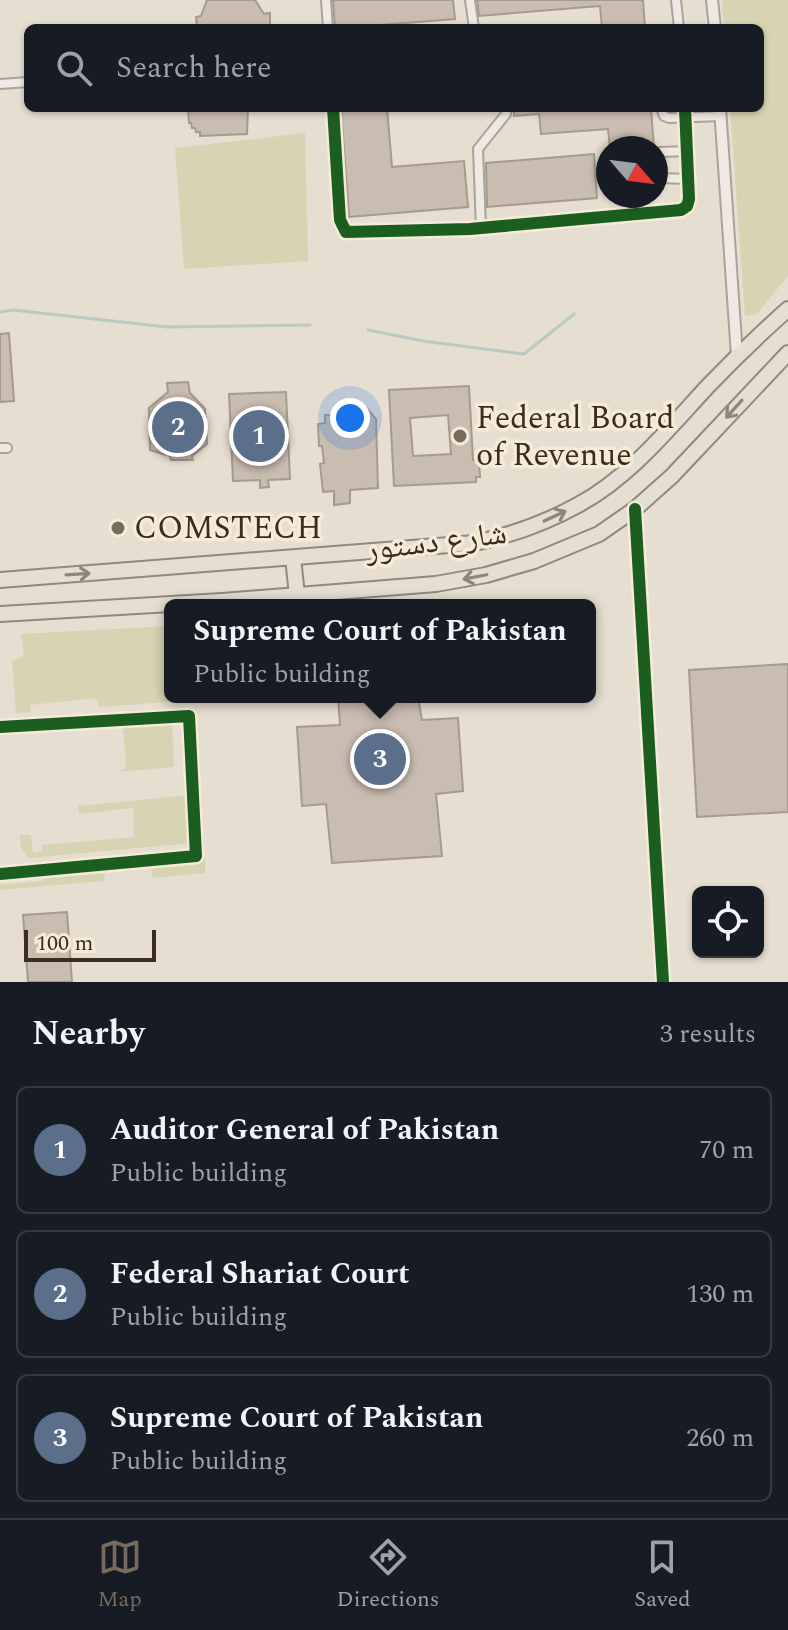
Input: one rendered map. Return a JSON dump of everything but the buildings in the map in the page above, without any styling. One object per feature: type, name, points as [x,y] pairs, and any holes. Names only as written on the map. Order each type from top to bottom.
[{"type":"main road","points":[[768,328],[788,298]]},
{"type":"main road","name":"شارع دستور","points":[[0,580],[475,543],[517,533],[580,504],[617,478],[645,453],[737,356],[788,309]]},
{"type":"main road","name":"شارع دستور","points":[[234,599],[436,584],[486,575],[534,561],[599,534],[635,509],[672,476],[788,353]]},
{"type":"main road","points":[[293,558],[297,595]]},
{"type":"main road","name":"شارع دستور","points":[[0,614],[164,604]]},
{"type":"street","points":[[326,0],[328,24]]},
{"type":"street","points":[[470,0],[473,24]]},
{"type":"street","points":[[676,0],[679,24]]},
{"type":"street","points":[[712,0],[715,24]]},
{"type":"street","points":[[0,84],[24,82]]},
{"type":"street","points":[[333,112],[340,220],[346,232],[481,228],[681,210],[687,206],[689,199],[686,113]]},
{"type":"street","points":[[481,228],[478,149],[506,112]]},
{"type":"street","points":[[662,112],[669,118],[686,113],[720,112],[737,356]]},
{"type":"street","points":[[688,151],[660,152],[657,157],[658,178],[689,179]]},
{"type":"street","points":[[635,509],[663,982]]},
{"type":"street","points":[[0,727],[189,716],[196,856],[0,874]]},
{"type":"shaded area","points":[[722,0],[788,0],[788,276],[757,314],[745,316],[730,112],[764,112],[764,24],[724,24]]},
{"type":"shaded area","points":[[305,133],[308,261],[184,269],[175,148]]},
{"type":"shaded area","points":[[164,626],[164,702],[99,707],[96,698],[30,705],[31,712],[16,713],[12,661],[24,656],[21,634]]},
{"type":"shaded area","points":[[172,719],[174,767],[117,772],[126,768],[120,722]]},
{"type":"shaded area","points":[[190,795],[192,843],[29,858],[21,848],[20,835],[31,835],[33,853],[43,851],[42,845],[134,837],[133,808],[79,814],[78,806]]},
{"type":"shaded area","points":[[205,857],[205,873],[152,878],[151,867],[105,871],[104,881],[0,890],[0,885],[43,881],[43,872]]},
{"type":"waterway","points":[[0,312],[13,310],[167,327],[310,325]]},
{"type":"waterway","points":[[368,330],[423,341],[524,354],[574,314]]},
{"type":"cycle path","points":[[333,112],[340,220],[346,232],[470,229],[681,210],[687,206],[689,199],[685,112]]},
{"type":"cycle path","points":[[635,509],[663,982]]},
{"type":"cycle path","points":[[0,727],[189,716],[196,856],[0,874]]},
{"type":"place","name":"Federal Shariat Court","points":[[178,427]]},
{"type":"place","name":"Auditor General of Pakistan","points":[[259,436]]},
{"type":"place","name":"Federal Board of Revenue","points":[[460,436]]},
{"type":"place","name":"COMSTECH","points":[[118,528]]},
{"type":"place","name":"Supreme Court of Pakistan","points":[[380,759]]}]
